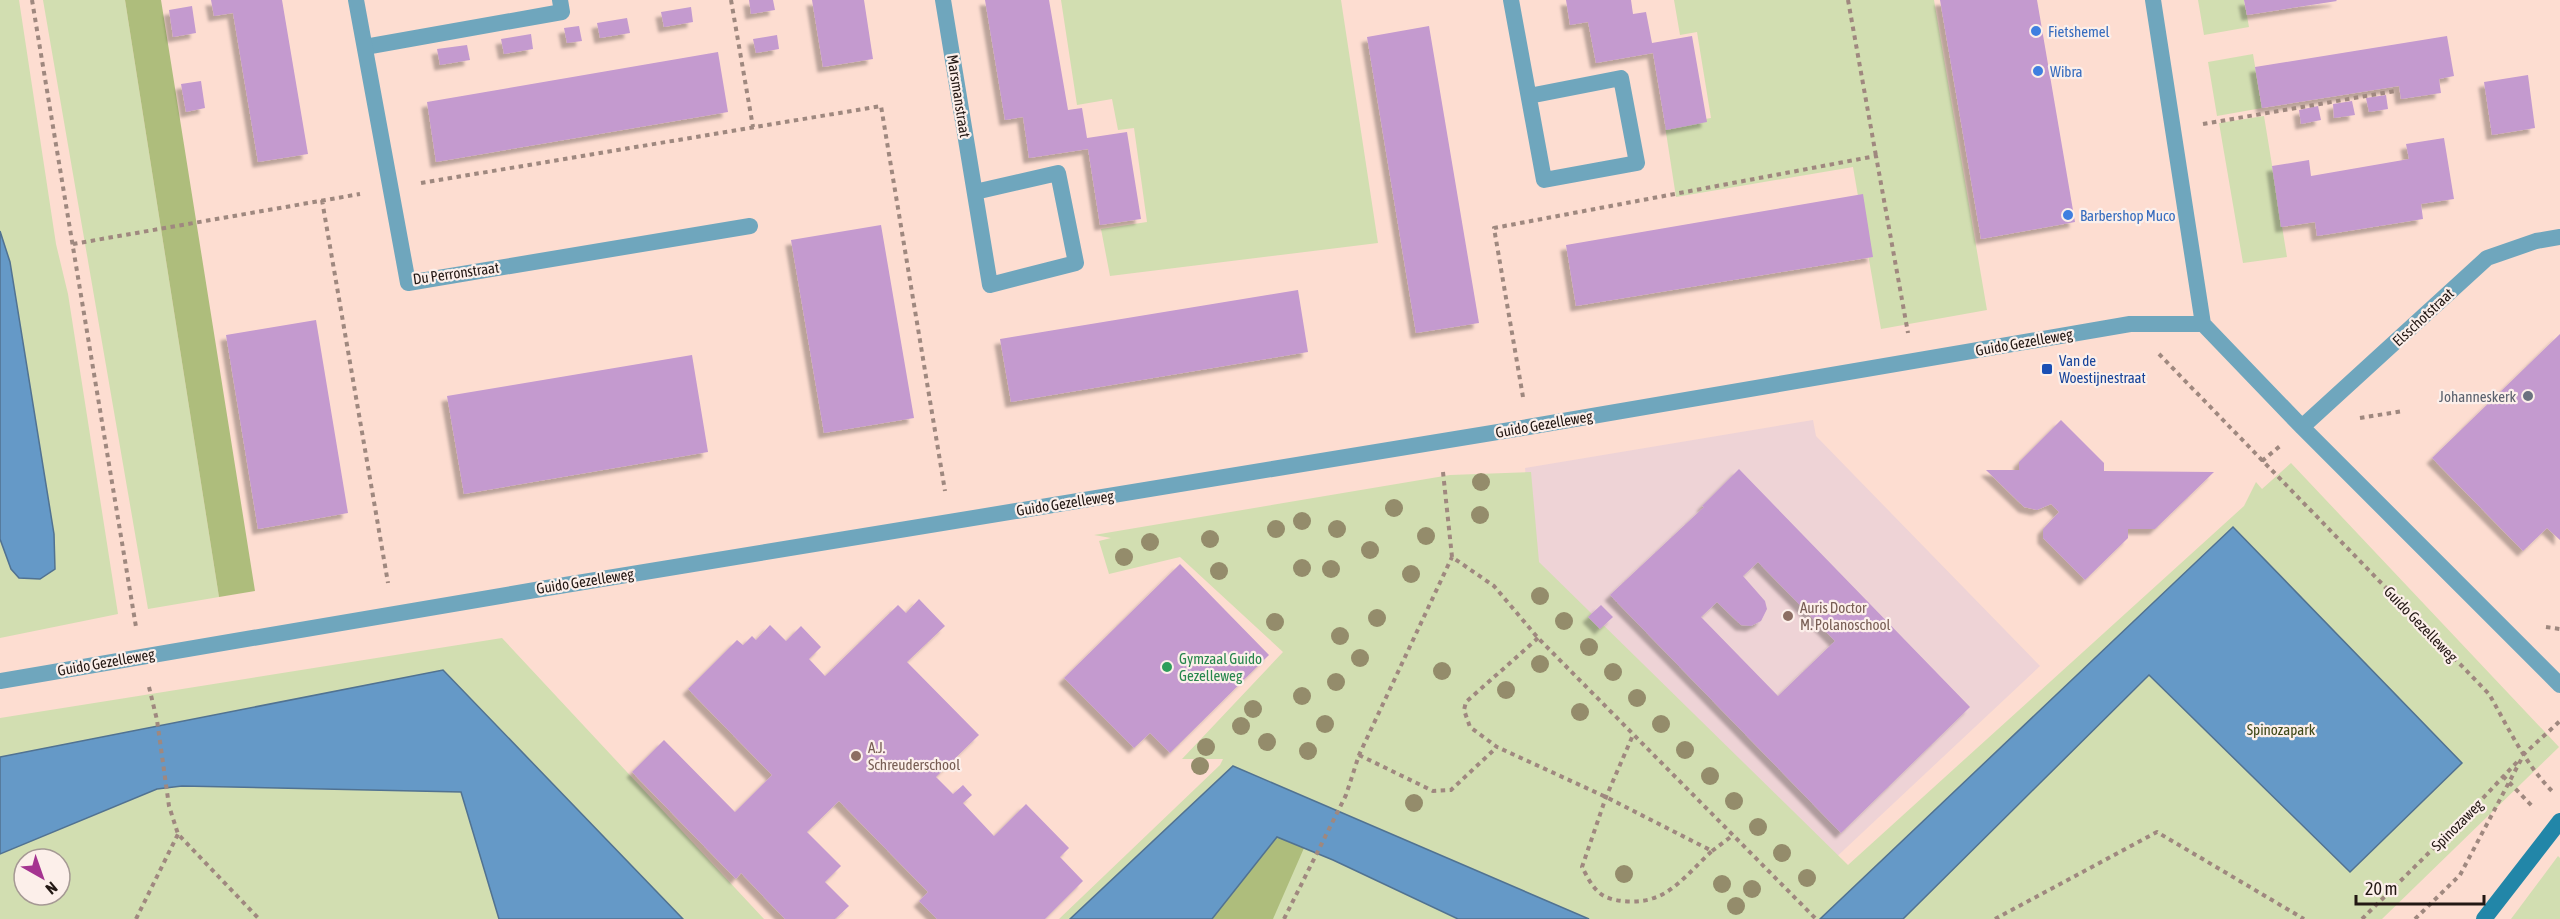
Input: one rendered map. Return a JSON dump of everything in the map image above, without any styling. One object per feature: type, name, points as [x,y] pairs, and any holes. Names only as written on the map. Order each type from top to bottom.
[{"type":"main road","points":[[2484,919],[2560,822]]},
{"type":"street","name":"Du Perronstraat","points":[[356,0],[408,283],[750,226]]},
{"type":"street","points":[[365,47],[562,12],[560,0]]},
{"type":"street","name":"Marsmanstraat","points":[[943,0],[990,285],[1076,263],[1058,172],[975,192]]},
{"type":"street","points":[[1511,0],[1544,180],[1637,163],[1621,78],[1529,96]]},
{"type":"street","points":[[2153,0],[2203,324],[2302,427],[2560,684]]},
{"type":"street","name":"Elsschotstraat","points":[[2302,427],[2487,258],[2536,241],[2560,237]]},
{"type":"street","name":"Guido Gezelleweg","points":[[0,681],[1439,442],[2130,324],[2203,324]]},
{"type":"path","points":[[32,0],[141,656]]},
{"type":"path","points":[[731,0],[753,127]]},
{"type":"path","points":[[1848,0],[1913,361]]},
{"type":"path","points":[[2172,129],[2395,91]]},
{"type":"path","points":[[1528,427],[1494,228],[1876,156]]},
{"type":"path","points":[[73,244],[391,188]]},
{"type":"path","points":[[322,200],[393,614]]},
{"type":"path","name":"Guido Gezelleweg","points":[[2130,324],[2489,694],[2541,780],[2554,793]]},
{"type":"path","points":[[1284,919],[1346,795],[1359,755],[1452,557],[1439,442]]},
{"type":"path","points":[[1452,557],[1494,586],[1538,638],[1816,919]]},
{"type":"path","points":[[1538,638],[1466,702],[1465,719],[1470,727],[1497,747],[1606,797],[1712,851]]},
{"type":"path","points":[[157,720],[169,806],[178,834],[259,919]]},
{"type":"path","name":"Spinozaweg","points":[[2362,919],[2462,820],[2524,754],[2560,721]]},
{"type":"path","points":[[1633,735],[1606,797],[1582,867],[1590,882],[1603,896],[1622,901],[1654,898],[1674,886],[1732,836]]},
{"type":"path","points":[[1359,755],[1432,791],[1451,790],[1497,747]]},
{"type":"path","name":"Spinozaweg","points":[[2415,919],[2460,875],[2524,754]]},
{"type":"path","points":[[1995,919],[2157,832],[2304,919]]},
{"type":"path","points":[[136,919],[178,834]]},
{"type":"shaded area","name":"Auris Doctor M. Polanoschool","points":[[1813,420],[1816,436],[2040,666],[1830,863],[1534,565],[1525,468]]},
{"type":"green space","points":[[0,0],[19,0],[56,244],[68,294],[118,614],[0,638],[0,539],[11,569],[55,569],[54,534],[10,262],[0,231]]},
{"type":"green space","points":[[43,0],[125,0],[219,597],[148,609]]},
{"type":"green space","points":[[125,0],[161,0],[255,591],[219,597]]},
{"type":"green space","points":[[1061,0],[1341,0],[1378,243],[1110,276],[1101,229],[1147,222],[1134,128],[1118,130],[1112,99],[1077,105]]},
{"type":"green space","points":[[1674,0],[1934,0],[1987,310],[1881,329],[1853,167],[1676,197],[1665,126],[1711,118],[1697,32],[1680,35]]},
{"type":"green space","points":[[2198,0],[2244,0],[2249,27],[2204,35]]},
{"type":"green space","points":[[2253,54],[2262,108],[2217,116],[2208,62]]},
{"type":"green space","points":[[2264,116],[2287,257],[2243,263],[2219,123]]},
{"type":"green space","name":"Spinozapark","points":[[2291,463],[2559,747],[2382,919],[1059,919],[1220,765],[1223,759],[1182,759],[1283,652],[1180,557],[1109,574],[1099,541],[1111,538],[1094,535],[1450,475],[1531,472],[1539,562],[1848,865],[2244,506],[2256,482],[2262,489]]},
{"type":"green space","points":[[502,638],[764,919],[0,919],[0,718]]},
{"type":"green space","points":[[1277,837],[1304,848],[1273,919],[1212,919]]},
{"type":"green space","points":[[2558,856],[2560,858],[2560,919],[2511,919]]},
{"type":"water","points":[[0,231],[10,262],[54,534],[55,569],[40,579],[19,578],[11,569],[0,539]]},
{"type":"water","points":[[2233,527],[2462,763],[2350,872],[2149,675],[1903,919],[1820,919]]},
{"type":"water","points":[[443,670],[683,919],[499,919],[461,792],[182,786],[157,789],[17,847],[12,847],[0,854],[0,757]]},
{"type":"water","points":[[1233,766],[1589,919],[1458,919],[1333,860],[1277,837],[1212,919],[1070,919]]},
{"type":"building","points":[[211,0],[282,0],[308,154],[258,162],[233,13],[214,16]]},
{"type":"building","points":[[749,0],[773,0],[775,10],[751,14]]},
{"type":"building","points":[[812,0],[864,0],[873,59],[823,67]]},
{"type":"building","points":[[985,0],[1049,0],[1068,110],[1082,108],[1087,138],[1127,132],[1141,219],[1100,225],[1088,149],[1029,158],[1023,117],[1005,120]]},
{"type":"building","points":[[1566,0],[1631,0],[1633,14],[1646,12],[1652,43],[1692,36],[1707,122],[1666,130],[1653,53],[1596,63],[1588,22],[1570,25]]},
{"type":"building","points":[[1940,0],[2037,0],[2075,222],[1981,239]]},
{"type":"building","points":[[2244,0],[2336,0],[2337,1],[2247,15]]},
{"type":"building","points":[[192,6],[196,33],[173,37],[169,10]]},
{"type":"building","points":[[691,7],[693,22],[664,27],[661,12]]},
{"type":"building","points":[[627,18],[630,33],[600,38],[597,23]]},
{"type":"building","points":[[579,26],[582,41],[567,43],[564,28]]},
{"type":"building","points":[[1429,26],[1479,323],[1416,333],[1367,37]]},
{"type":"building","points":[[531,34],[533,49],[504,54],[501,39]]},
{"type":"building","points":[[777,35],[779,49],[756,53],[753,39]]},
{"type":"building","points":[[2447,36],[2454,76],[2439,79],[2441,93],[2401,99],[2399,86],[2262,108],[2255,67]]},
{"type":"building","points":[[467,45],[470,60],[440,65],[437,49]]},
{"type":"building","points":[[718,52],[728,112],[436,162],[427,102]]},
{"type":"building","points":[[2528,75],[2535,128],[2492,135],[2484,82]]},
{"type":"building","points":[[201,81],[205,108],[186,112],[181,84]]},
{"type":"building","points":[[2386,95],[2388,109],[2369,112],[2366,98]]},
{"type":"building","points":[[2352,101],[2355,115],[2334,118],[2333,104]]},
{"type":"building","points":[[2318,106],[2321,120],[2301,124],[2299,110]]},
{"type":"building","points":[[2444,138],[2454,199],[2421,204],[2423,219],[2317,236],[2315,222],[2281,227],[2272,166],[2309,160],[2311,176],[2409,159],[2406,144]]},
{"type":"building","points":[[1863,194],[1873,257],[1576,306],[1566,245]]},
{"type":"building","points":[[881,225],[914,418],[824,433],[791,240]]},
{"type":"building","points":[[1298,290],[1308,352],[1011,402],[1000,339]]},
{"type":"building","points":[[316,320],[348,513],[258,529],[226,335]]},
{"type":"building","name":"Johanneskerk","points":[[2560,334],[2560,540],[2547,528],[2523,551],[2432,458]]},
{"type":"building","points":[[692,355],[708,452],[464,494],[447,396]]},
{"type":"building","points":[[2061,420],[2104,463],[2104,471],[2214,472],[2155,529],[2128,529],[2128,538],[2085,580],[2043,538],[2043,529],[2059,512],[2051,504],[2037,510],[2024,507],[1986,470],[2019,470],[2019,462]]},
{"type":"building","points":[[1739,469],[1970,707],[1841,833],[1610,595],[1704,507],[1702,506]],"holes":[[[1758,562],[1835,641],[1778,696],[1701,617],[1717,602],[1741,625],[1751,626],[1761,621],[1767,609],[1765,601],[1743,576]]]},
{"type":"building","name":"Gymzaal Guido Gezelleweg","points":[[1180,564],[1269,655],[1170,753],[1150,733],[1134,748],[1064,678]]},
{"type":"building","name":"A.J. Schreuderschool","points":[[919,599],[945,626],[907,662],[979,735],[936,777],[953,794],[963,785],[972,795],[963,803],[994,836],[1026,804],[1069,848],[1060,857],[1083,881],[1045,919],[937,919],[919,901],[928,892],[839,801],[807,832],[841,866],[825,882],[849,906],[835,919],[785,919],[741,873],[736,879],[632,772],[664,740],[735,812],[772,775],[688,689],[737,640],[743,645],[752,636],[756,640],[770,625],[786,641],[801,626],[821,647],[809,659],[825,676],[898,605],[906,613]]},
{"type":"building","points":[[1601,605],[1613,617],[1600,629],[1588,617]]},
{"type":"place","name":"Fietshemel","points":[[2036,31]]},
{"type":"place","name":"Wibra","points":[[2038,71]]},
{"type":"place","name":"Barbershop Muco","points":[[2068,215]]},
{"type":"place","name":"Van de Woestijnestraat","points":[[2047,369]]},
{"type":"place","name":"Johanneskerk","points":[[2528,396]]},
{"type":"place","name":"Auris Doctor M. Polanoschool","points":[[1788,616]]},
{"type":"place","name":"Gymzaal Guido Gezelleweg","points":[[1167,667]]},
{"type":"place","name":"A.J. Schreuderschool","points":[[856,756]]}]
